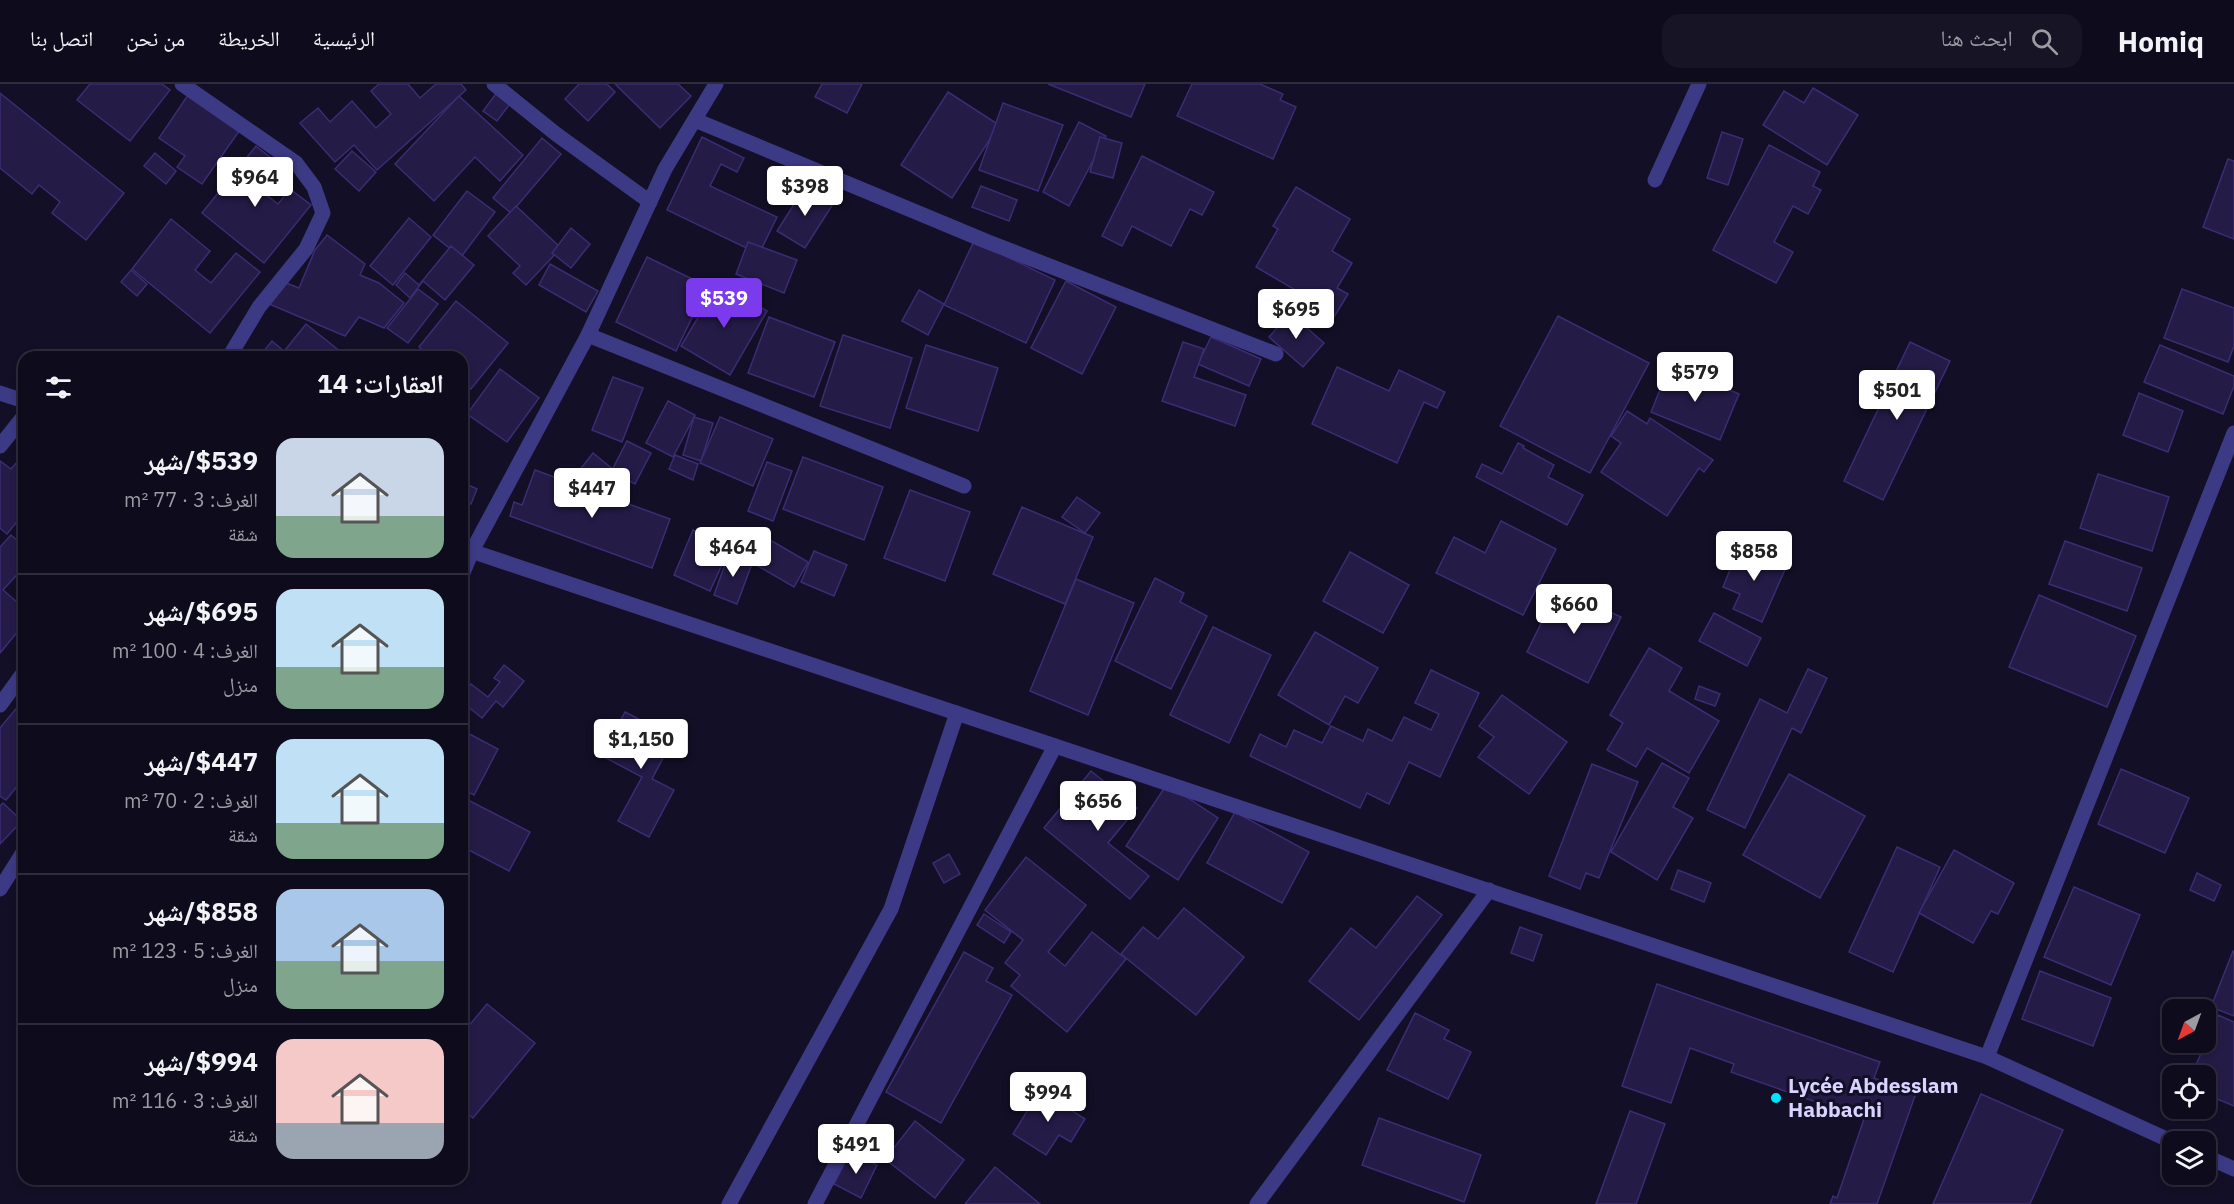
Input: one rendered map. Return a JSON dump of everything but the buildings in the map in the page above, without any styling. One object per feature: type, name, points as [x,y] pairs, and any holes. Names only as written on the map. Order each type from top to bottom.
[{"type":"street","points":[[182,84],[296,163],[314,187],[323,213],[306,249],[259,307],[233,351]]},
{"type":"street","points":[[494,84],[556,134],[650,202]]},
{"type":"street","points":[[468,547],[588,335],[665,168],[716,84]]},
{"type":"street","points":[[1655,180],[1699,84]]},
{"type":"street","points":[[695,120],[988,242],[1276,354]]},
{"type":"street","points":[[588,335],[964,486]]},
{"type":"street","points":[[0,393],[18,399]]},
{"type":"street","points":[[0,447],[18,424]]},
{"type":"street","points":[[1987,1057],[2153,643],[2234,433]]},
{"type":"street","points":[[468,549],[1987,1057],[2162,1137]]},
{"type":"street","points":[[0,705],[18,680]]},
{"type":"street","points":[[729,1204],[891,909],[957,713]]},
{"type":"street","points":[[815,1204],[1055,746]]},
{"type":"street","points":[[0,889],[18,860]]},
{"type":"street","points":[[1257,1204],[1489,890]]},
{"type":"street","points":[[2216,1161],[2234,1169]]},
{"type":"place","name":"Lycée Abdesslam Habbachi","points":[[1776,1098]]}]
